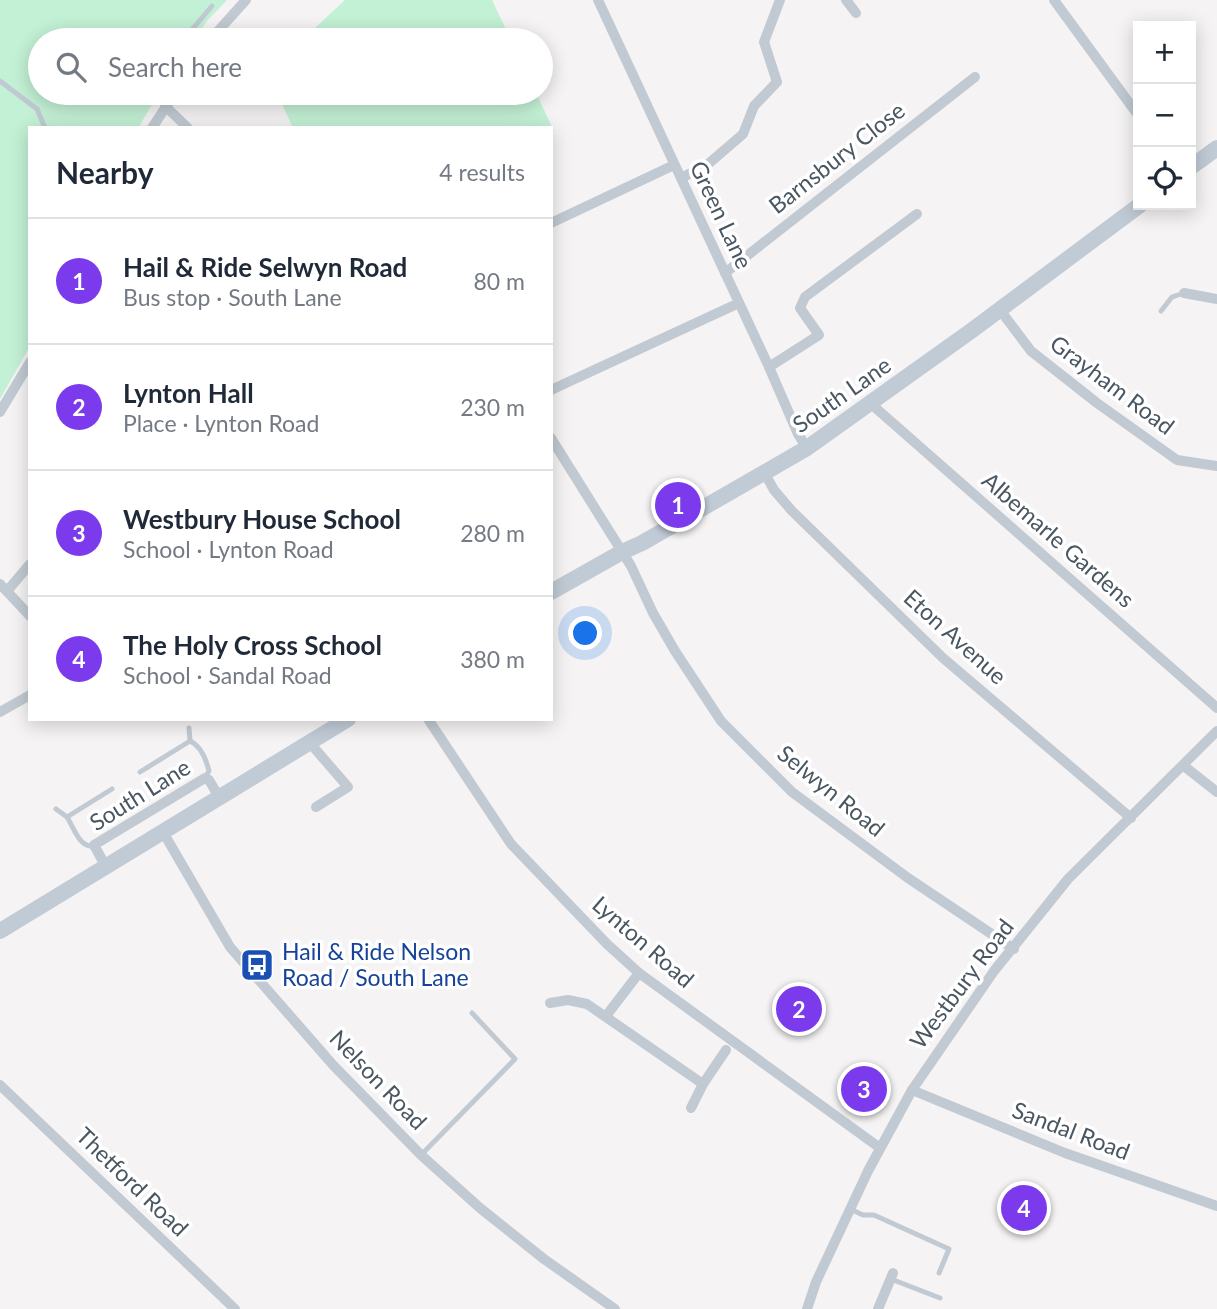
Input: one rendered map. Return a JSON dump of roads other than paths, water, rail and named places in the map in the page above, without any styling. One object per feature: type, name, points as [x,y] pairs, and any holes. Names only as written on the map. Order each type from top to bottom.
[{"type":"street","points":[[221,28],[246,0]]},
{"type":"street","name":"Green Lane","points":[[598,0],[798,434],[807,447]]},
{"type":"street","points":[[681,178],[706,165],[743,134],[754,106],[777,82],[764,42],[780,0]]},
{"type":"street","points":[[846,0],[856,13]]},
{"type":"street","points":[[1054,0],[1133,108]]},
{"type":"street","name":"Barnsbury Close","points":[[725,273],[975,76]]},
{"type":"street","points":[[153,126],[167,105]]},
{"type":"street","points":[[173,105],[187,126]]},
{"type":"street","points":[[1196,163],[1217,148]]},
{"type":"street","points":[[553,222],[674,166]]},
{"type":"street","name":"South Lane","points":[[553,591],[622,552],[642,544],[807,447],[1000,310],[1133,210]]},
{"type":"street","points":[[769,367],[819,335],[800,308],[805,297],[917,214]]},
{"type":"street","points":[[1184,293],[1217,299]]},
{"type":"street","points":[[553,389],[739,303]]},
{"type":"street","name":"Grayham Road","points":[[1000,310],[1031,351],[1097,404],[1177,460],[1217,466]]},
{"type":"street","points":[[0,412],[28,365]]},
{"type":"street","name":"Albemarle Gardens","points":[[870,403],[1217,708]]},
{"type":"street","name":"Selwyn Road","points":[[553,441],[622,552],[675,651],[721,721],[792,792],[908,878],[1014,949]]},
{"type":"street","name":"Eton Avenue","points":[[765,474],[774,490],[792,511],[943,658],[1131,818]]},
{"type":"street","points":[[28,566],[4,587],[28,614]]},
{"type":"street","points":[[0,712],[28,696]]},
{"type":"street","name":"South Lane","points":[[0,931],[345,721]]},
{"type":"street","name":"Lynton Road","points":[[429,721],[511,844],[607,944],[639,973],[880,1148]]},
{"type":"street","name":"Westbury Road","points":[[807,1309],[816,1282],[850,1209],[912,1090],[994,971],[1068,879],[1217,732]]},
{"type":"street","points":[[310,743],[348,787],[316,807]]},
{"type":"street","points":[[1184,766],[1217,792]]},
{"type":"street","name":"South Lane","points":[[106,867],[94,845],[205,778],[219,797]]},
{"type":"street","name":"Nelson Road","points":[[163,832],[230,947],[333,1065],[421,1155],[480,1208],[544,1259],[615,1309]]},
{"type":"street","points":[[606,1016],[639,973]]},
{"type":"street","points":[[550,1003],[568,1000],[587,1004],[704,1084]]},
{"type":"street","points":[[691,1108],[726,1050]]},
{"type":"street","name":"Thetford Road","points":[[0,1085],[235,1309]]},
{"type":"street","name":"Sandal Road","points":[[912,1090],[1065,1153],[1217,1206]]},
{"type":"street","points":[[878,1309],[892,1276]]},
{"type":"lane","points":[[193,28],[212,6]]},
{"type":"lane","points":[[0,81],[28,102]]},
{"type":"lane","points":[[32,105],[37,109],[44,126]]},
{"type":"lane","points":[[1161,311],[1172,297],[1184,293]]},
{"type":"lane","points":[[190,728],[190,741]]},
{"type":"lane","points":[[140,772],[190,741]]},
{"type":"lane","points":[[190,741],[198,745],[207,763],[209,771],[205,778]]},
{"type":"lane","points":[[67,817],[112,789]]},
{"type":"lane","points":[[56,809],[67,817],[82,843],[94,845]]},
{"type":"lane","points":[[421,1155],[514,1059],[472,1013]]},
{"type":"lane","points":[[850,1209],[874,1215],[949,1249],[939,1273]]},
{"type":"lane","points":[[892,1276],[940,1298]]},
{"type":"place","name":"Hail & Ride Selwyn Road","points":[[678,505]]},
{"type":"place","name":"Hail & Ride Nelson Road / South Lane","points":[[257,965]]},
{"type":"place","name":"Lynton Hall","points":[[799,1009]]},
{"type":"place","name":"Westbury House School","points":[[864,1089]]},
{"type":"place","name":"The Holy Cross School","points":[[1024,1208]]}]
